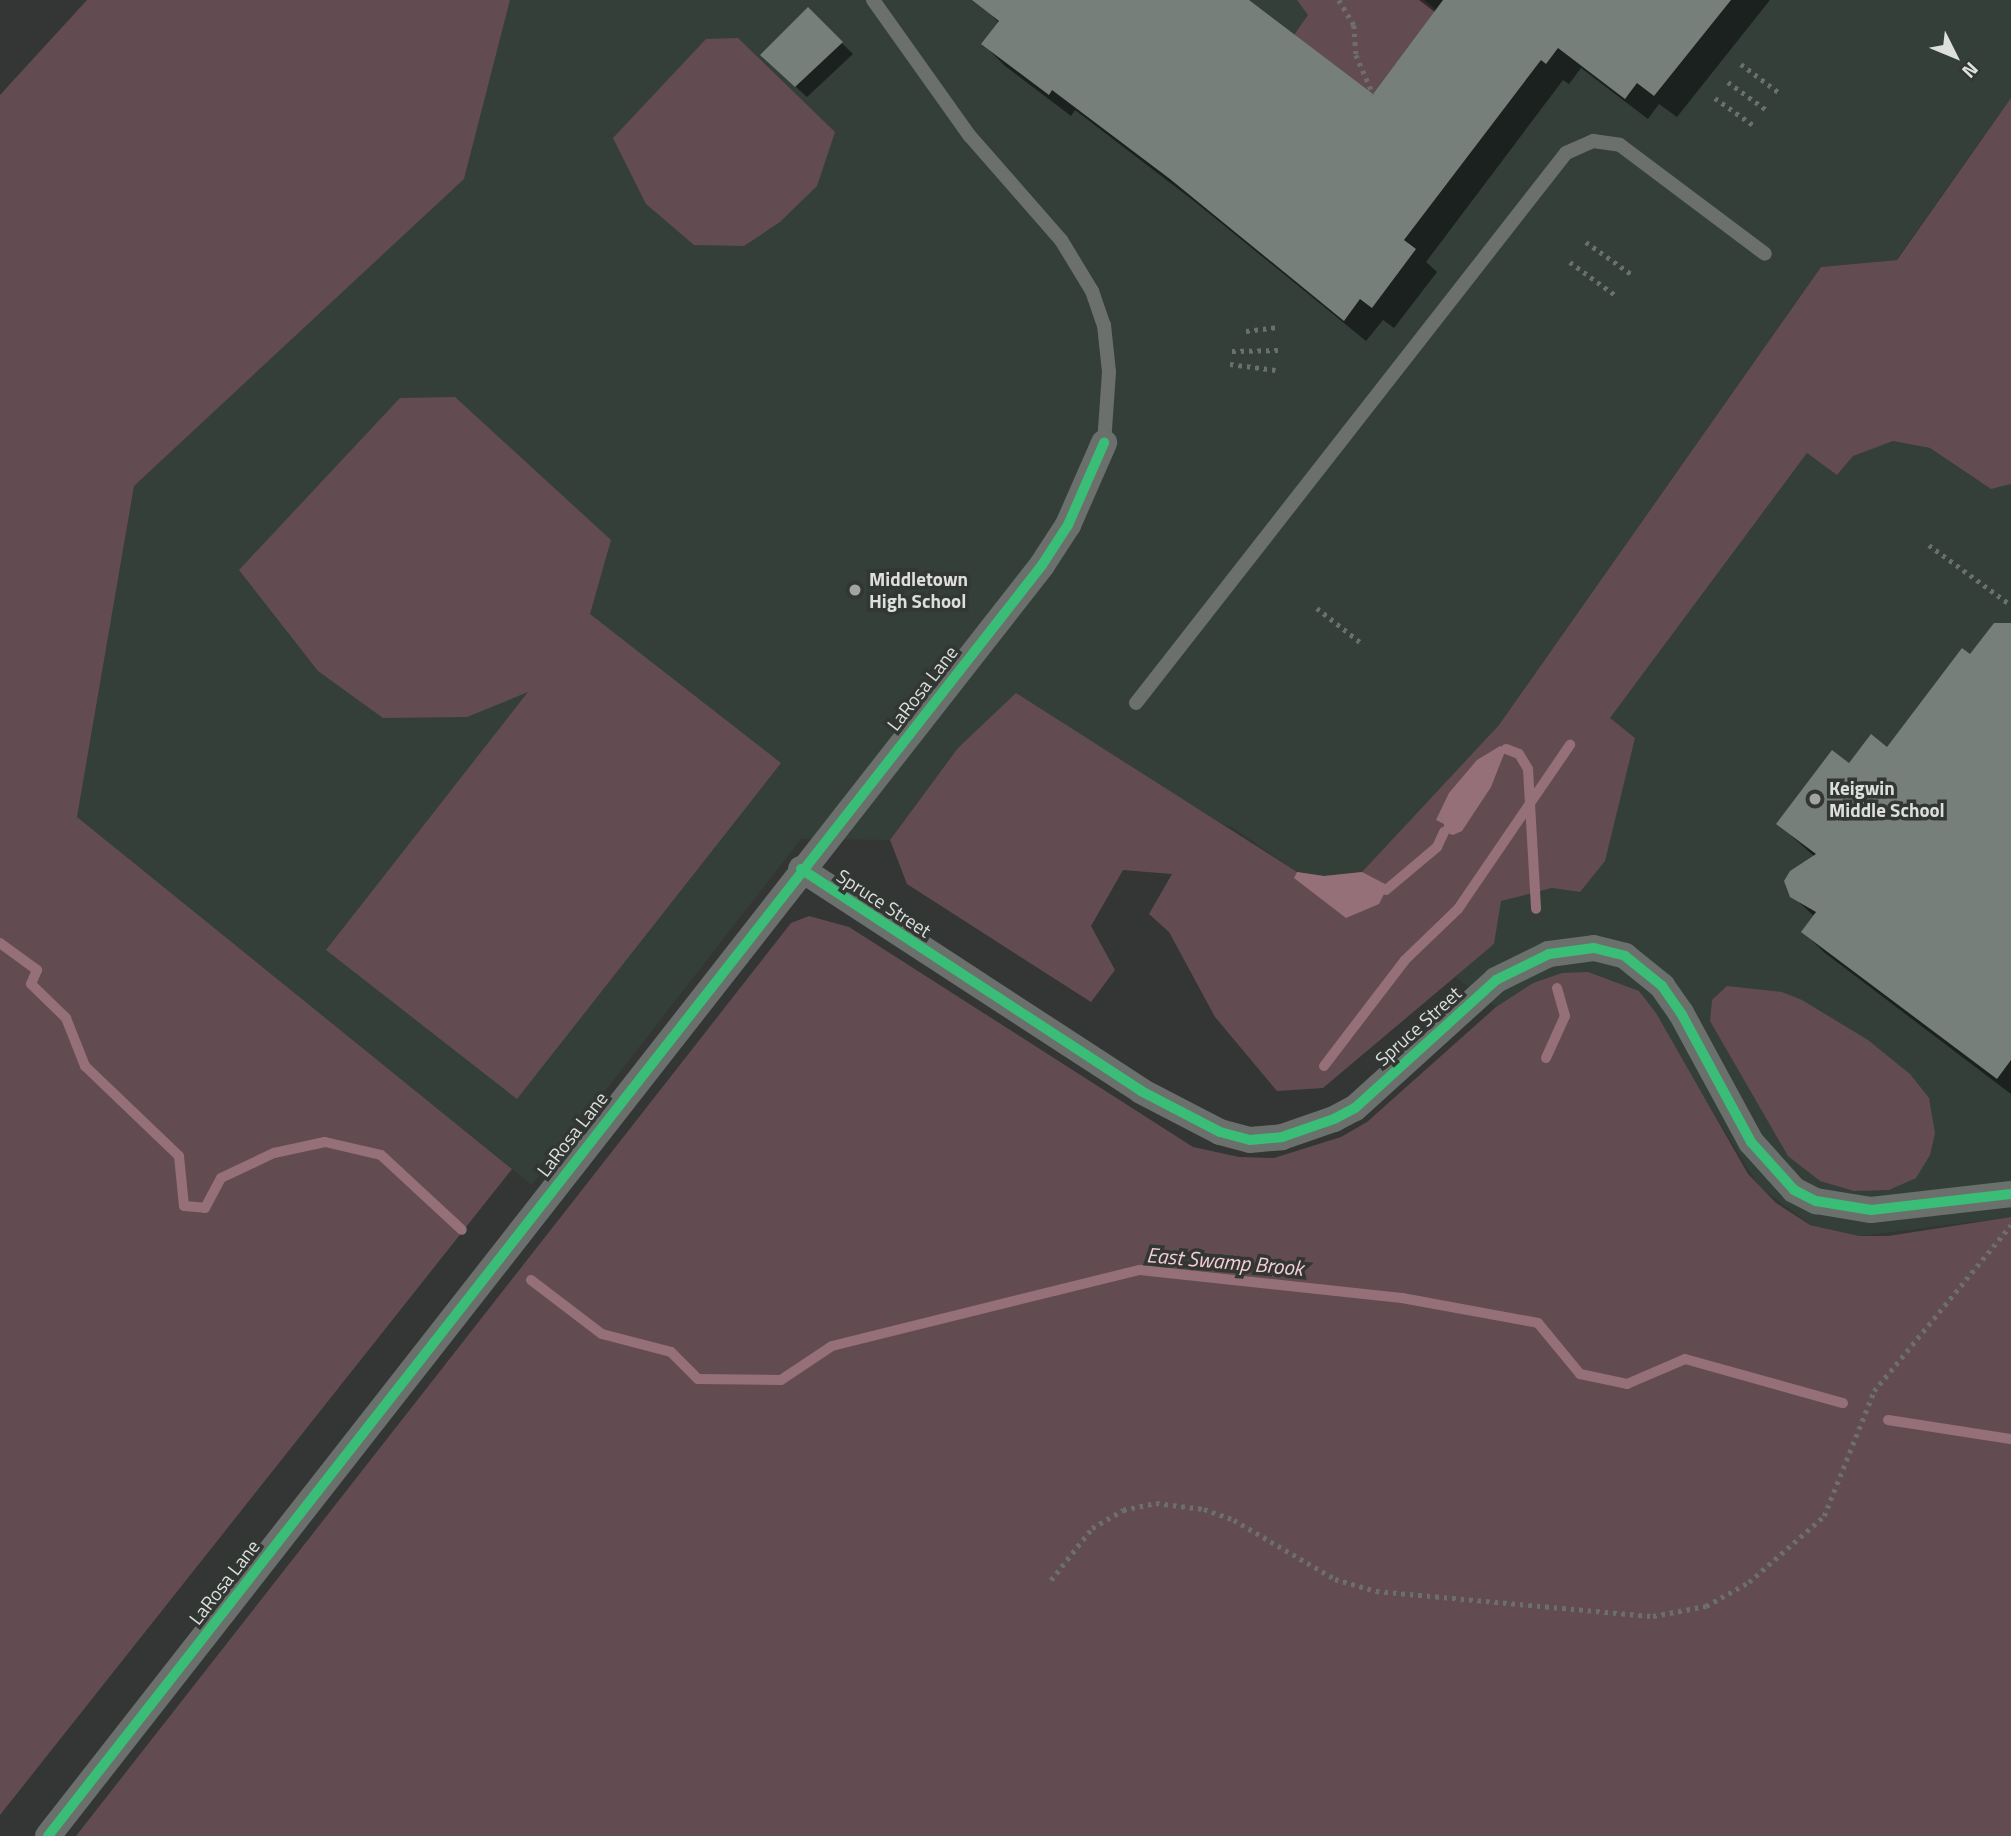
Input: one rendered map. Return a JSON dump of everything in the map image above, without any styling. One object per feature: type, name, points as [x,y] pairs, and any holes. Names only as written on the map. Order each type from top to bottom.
[{"type":"street","name":"LaRosa Lane","points":[[48,1836],[801,869],[1042,565],[1068,525],[1104,443]]},
{"type":"street","name":"Spruce Street","points":[[801,869],[1141,1091],[1220,1132],[1250,1140],[1282,1137],[1334,1119],[1355,1108],[1496,980],[1549,954],[1594,948],[1625,956],[1650,972],[1681,1013],[1751,1142],[1794,1190],[1816,1201],[1871,1210],[2011,1194]]},
{"type":"lane","points":[[873,0],[969,135],[1061,240],[1092,291],[1104,325],[1109,372],[1104,443]]},
{"type":"lane","points":[[1136,703],[1566,152],[1593,141],[1620,145],[1765,254]]},
{"type":"path","points":[[1339,0],[1354,25],[1356,55],[1373,94]]},
{"type":"path","points":[[1741,64],[1782,94]]},
{"type":"path","points":[[1728,82],[1768,111]]},
{"type":"path","points":[[1715,98],[1756,127]]},
{"type":"path","points":[[1586,242],[1634,276]]},
{"type":"path","points":[[1570,262],[1618,297]]},
{"type":"path","points":[[1246,331],[1278,327]]},
{"type":"path","points":[[1232,351],[1278,350]]},
{"type":"path","points":[[1230,364],[1276,370]]},
{"type":"path","points":[[1929,545],[2011,605]]},
{"type":"path","points":[[1317,608],[1360,642]]},
{"type":"path","points":[[1051,1580],[1092,1528],[1123,1510],[1156,1503],[1204,1509],[1234,1520],[1335,1579],[1376,1591],[1653,1616],[1706,1606],[1749,1582],[1824,1516],[1874,1391],[2011,1224]]},
{"type":"shaded area","points":[[87,0],[510,0],[464,179],[134,486],[77,817],[512,1169],[0,1815],[0,95]]},
{"type":"shaded area","name":"Middletown High School","points":[[510,0],[2011,0],[2011,98],[1896,260],[1821,267],[1499,725],[1362,872],[1324,876],[1297,872],[1232,827],[958,748],[890,840],[801,839],[532,1185],[77,817],[134,486],[464,179]]},
{"type":"shaded area","points":[[1297,0],[1424,0],[1436,10],[1363,107],[1294,35],[1308,15]]},
{"type":"shaded area","points":[[738,38],[835,132],[817,186],[780,222],[744,246],[694,245],[646,204],[613,138],[706,39]]},
{"type":"shaded area","points":[[2011,98],[2011,484],[1991,489],[1930,448],[1893,441],[1853,456],[1837,475],[1807,453],[1610,718],[1635,738],[1605,861],[1580,892],[1552,888],[1501,901],[1494,944],[1323,1088],[1277,1091],[1215,1017],[1169,932],[1149,914],[1172,874],[1123,870],[1091,926],[1115,970],[1091,1002],[907,884],[890,840],[958,748],[1016,693],[1297,872],[1324,876],[1362,872],[1499,725],[1821,267],[1897,260]]},
{"type":"shaded area","points":[[455,397],[611,540],[590,614],[781,763],[517,1099],[326,950],[528,692],[467,717],[383,718],[318,671],[239,570],[400,398]]},
{"type":"shaded area","name":"Keigwin Middle School","points":[[1892,441],[1930,448],[1991,489],[2011,484],[2011,1217],[1859,1236],[1811,1225],[1759,1187],[1639,991],[1588,973],[1533,983],[1496,1007],[1455,977],[1494,944],[1500,901],[1552,888],[1580,892],[1610,718],[1807,453],[1853,456]]},
{"type":"shaded area","points":[[1500,746],[1506,749],[1491,787],[1462,831],[1453,835],[1444,832],[1444,824],[1436,820],[1449,793],[1477,760]]},
{"type":"shaded area","points":[[1297,872],[1324,876],[1362,872],[1385,884],[1386,890],[1379,904],[1346,918],[1294,878]]},
{"type":"shaded area","points":[[809,916],[849,927],[1193,1147],[1239,1157],[1274,1158],[1341,1137],[1367,1122],[1496,1007],[1533,983],[1562,973],[1588,972],[1639,991],[1656,1013],[1748,1174],[1776,1203],[1810,1225],[1859,1236],[1888,1236],[2011,1217],[2011,1836],[76,1836],[791,923]]},
{"type":"shaded area","points":[[1727,986],[1782,992],[1802,1000],[1868,1040],[1910,1074],[1929,1098],[1935,1133],[1930,1155],[1916,1178],[1889,1190],[1854,1191],[1820,1181],[1788,1156],[1710,1021],[1712,1000]]},
{"type":"building","points":[[972,0],[1249,0],[1373,94],[1443,0],[1731,0],[1654,96],[1637,83],[1625,99],[1558,48],[1546,64],[1541,60],[1404,240],[1416,249],[1372,308],[1360,299],[1344,321],[1170,179],[1052,90],[1049,95],[981,44],[999,21]]},
{"type":"building","points":[[808,7],[843,42],[795,87],[760,55]]},
{"type":"building","points":[[1994,623],[2011,623],[2011,1060],[1997,1079],[1801,932],[1816,912],[1790,897],[1784,881],[1790,871],[1816,854],[1776,824],[1832,750],[1849,763],[1871,734],[1887,747],[1962,648],[1970,654]]},
{"type":"waterway","points":[[1324,1066],[1405,960],[1458,909],[1570,745]]},
{"type":"waterway","points":[[1506,749],[1519,754],[1528,769],[1536,909]]},
{"type":"waterway","points":[[1386,890],[1437,847],[1444,832]]},
{"type":"waterway","name":"East Swamp Brook","points":[[0,943],[37,970],[31,984],[66,1018],[85,1066],[179,1156],[184,1206],[205,1208],[221,1178],[274,1153],[325,1142],[381,1155],[462,1230]]},
{"type":"waterway","points":[[1546,1058],[1565,1016],[1557,988]]},
{"type":"waterway","name":"East Swamp Brook","points":[[531,1280],[602,1334],[671,1352],[698,1379],[781,1380],[832,1346],[1140,1270],[1402,1298],[1538,1323],[1580,1374],[1627,1384],[1685,1359],[1843,1403]]},
{"type":"waterway","name":"East Swamp Brook","points":[[1888,1420],[2011,1439]]},
{"type":"cycle path","points":[[48,1836],[1042,565],[1068,525],[1104,443]]},
{"type":"cycle path","points":[[801,869],[1141,1091],[1220,1132],[1250,1140],[1282,1137],[1334,1119],[1355,1108],[1496,980],[1549,954],[1594,948],[1625,956],[1662,986],[1681,1013],[1751,1142],[1794,1190],[1816,1201],[1871,1210],[2011,1194]]},
{"type":"place","name":"Middletown High School","points":[[855,590]]},
{"type":"place","name":"Keigwin Middle School","points":[[1815,799]]}]
